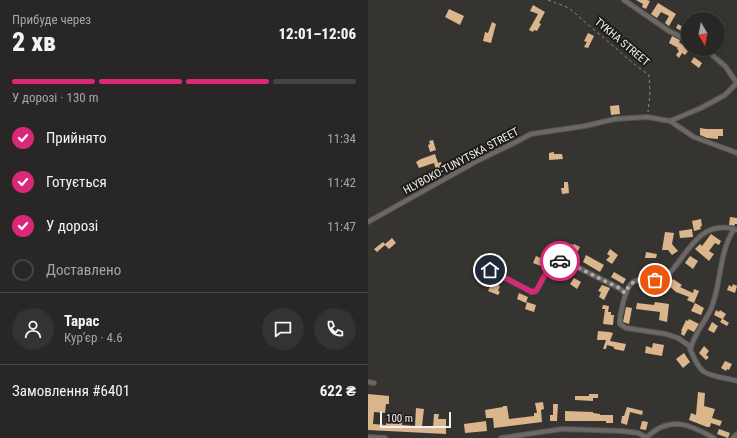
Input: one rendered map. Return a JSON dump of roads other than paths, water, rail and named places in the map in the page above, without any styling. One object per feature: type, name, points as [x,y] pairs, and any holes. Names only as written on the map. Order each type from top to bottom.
[{"type":"street","points":[[624,0],[669,31],[681,37]]},
{"type":"street","points":[[670,121],[701,108],[725,95],[737,83],[725,66],[713,56]]},
{"type":"street","name":"HLYBOKO-TUNYTSKA STREET","points":[[368,222],[477,161],[531,134],[548,130],[585,126],[615,119],[647,117],[670,121]]},
{"type":"street","points":[[670,121],[694,137],[737,153]]},
{"type":"street","points":[[691,347],[678,338],[666,334],[626,328],[620,324],[619,319],[625,293],[628,287],[635,281],[663,279],[700,236],[706,232],[717,227],[735,230],[727,240],[722,258],[716,295],[710,310],[690,349],[696,362],[703,371],[710,375],[737,381]]},
{"type":"street","points":[[490,270],[532,292],[536,291],[556,261],[563,260],[619,288],[625,293]]},
{"type":"street","points":[[368,382],[374,383]]},
{"type":"street","points":[[501,438],[562,429],[622,431],[638,433],[646,438],[665,425],[672,423],[693,427],[714,438]]},
{"type":"street","points":[[733,438],[737,434]]},
{"type":"street","points":[[368,437],[385,438]]}]
